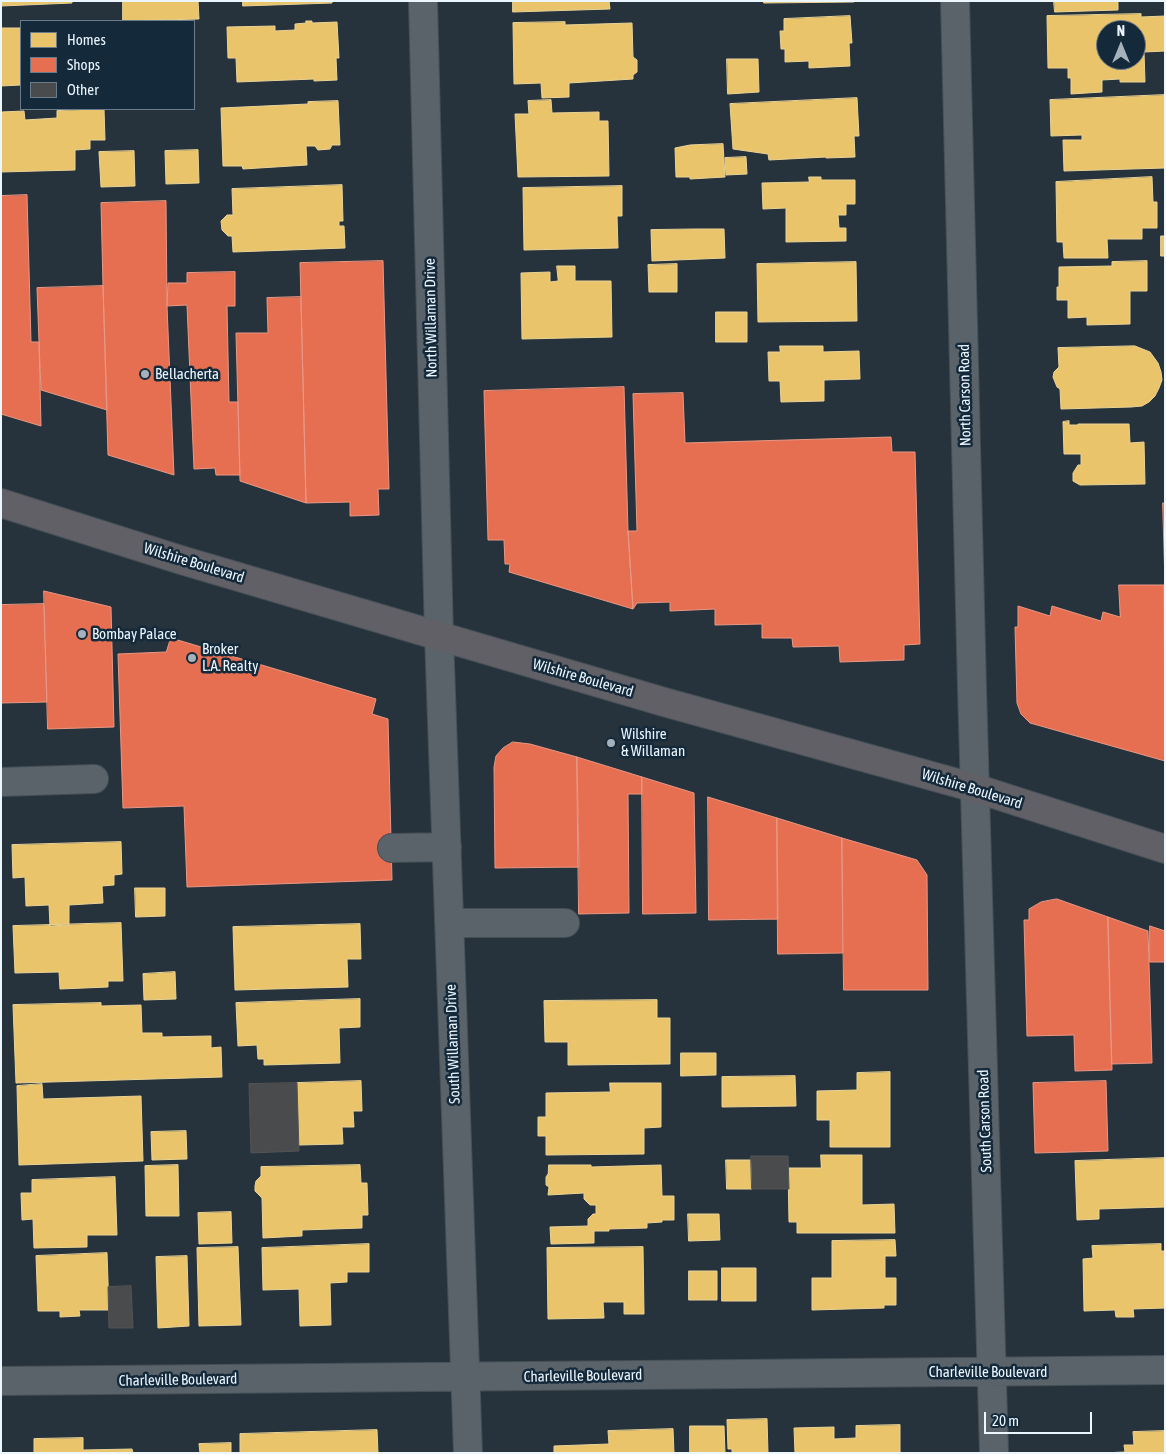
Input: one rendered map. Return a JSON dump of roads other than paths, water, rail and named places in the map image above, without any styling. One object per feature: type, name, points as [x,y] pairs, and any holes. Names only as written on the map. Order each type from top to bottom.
[{"type":"main road","name":"Wilshire Boulevard","points":[[1,503],[171,557],[438,636],[664,702],[975,788],[1165,849]]},
{"type":"street","name":"North Willaman Drive","points":[[423,1],[438,636]]},
{"type":"street","name":"North Carson Road","points":[[954,1],[975,788]]},
{"type":"street","name":"South Willaman Drive","points":[[438,636],[468,1453]]},
{"type":"street","points":[[1,782],[94,779]]},
{"type":"street","name":"South Carson Road","points":[[975,788],[994,1453]]},
{"type":"street","points":[[392,848],[446,847]]},
{"type":"street","points":[[449,923],[565,923]]},
{"type":"street","name":"Charleville Boulevard","points":[[1,1381],[1165,1370]]},
{"type":"place","name":"Bellacherta","points":[[145,374]]},
{"type":"place","name":"Bombay Palace","points":[[82,634]]},
{"type":"place","name":"Broker L.A. Realty","points":[[192,658]]},
{"type":"place","name":"Wilshire & Willaman","points":[[611,743]]}]
